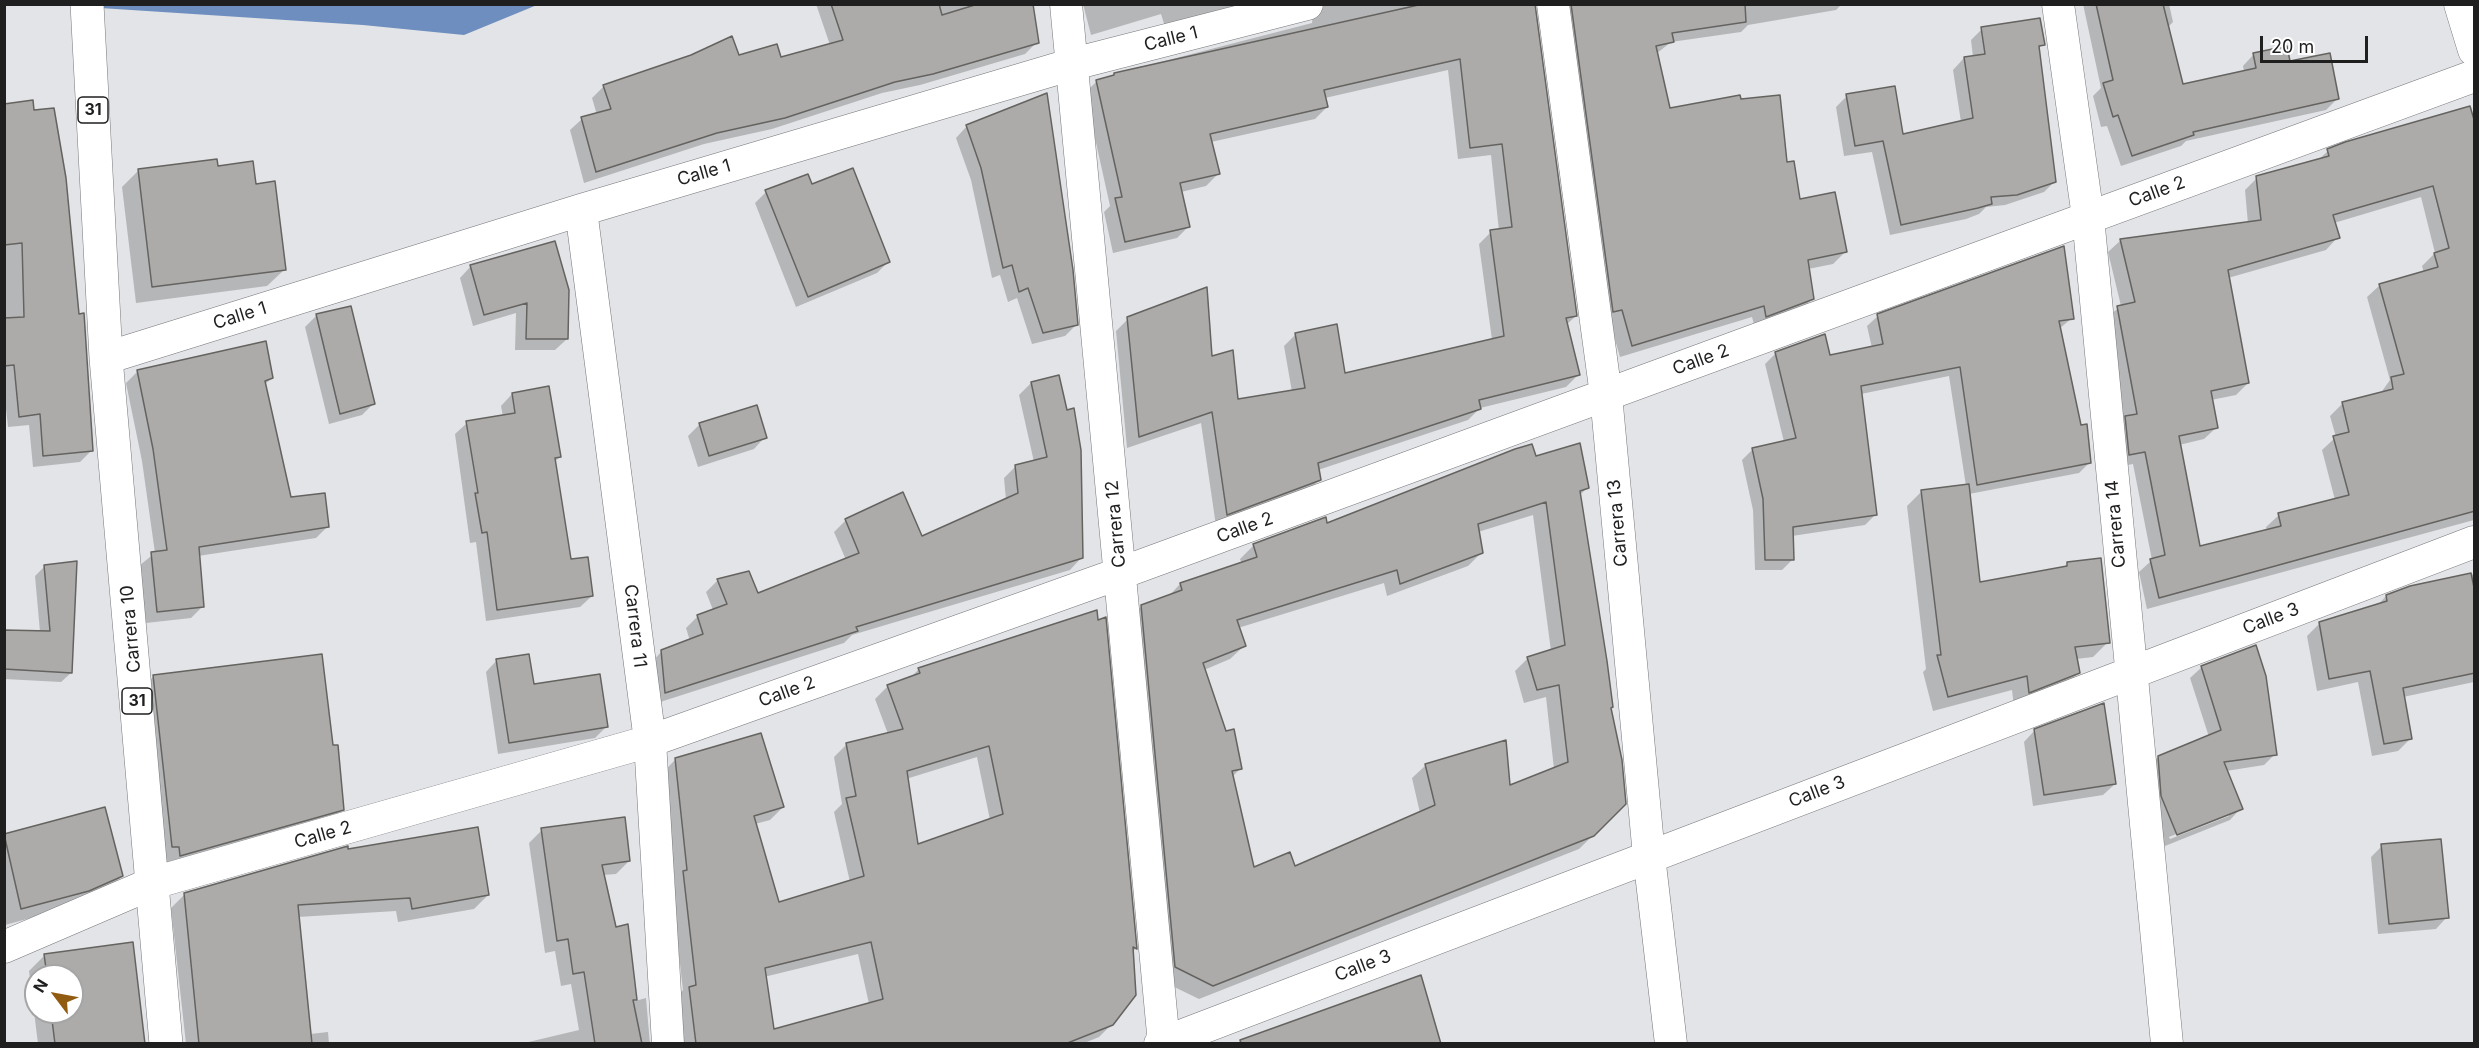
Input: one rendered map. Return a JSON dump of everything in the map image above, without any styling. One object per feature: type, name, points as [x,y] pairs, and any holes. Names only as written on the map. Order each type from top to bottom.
[{"type":"main road","name":"31","points":[[87,4],[106,358]]},
{"type":"main road","name":"Carrera 10","points":[[106,358],[166,1044]]},
{"type":"street","name":"Carrera 12","points":[[1066,4],[1163,1043]]},
{"type":"street","name":"Calle 1","points":[[106,358],[581,210],[1073,64],[1307,4]]},
{"type":"street","name":"Carrera 13","points":[[1553,4],[1606,395],[1648,856],[1671,1044]]},
{"type":"street","name":"Carrera 14","points":[[2058,4],[2088,217],[2130,672],[2168,1044]]},
{"type":"street","points":[[2460,4],[2475,50]]},
{"type":"street","name":"Calle 2","points":[[4,947],[153,883],[650,741],[1120,573],[2475,76]]},
{"type":"street","name":"Carrera 11","points":[[581,210],[650,741],[668,1044]]},
{"type":"street","name":"Calle 3","points":[[1163,1043],[2475,542]]},
{"type":"water","points":[[54,5],[537,5],[464,35],[363,25]]},
{"type":"building","points":[[831,4],[939,4],[942,15],[978,4],[1033,4],[1039,43],[933,74],[895,82],[785,118],[717,133],[596,172],[581,117],[611,109],[603,85],[691,55],[732,36],[739,55],[777,44],[781,57],[843,40]]},
{"type":"building","points":[[1423,4],[1535,4],[1577,316],[1566,318],[1580,375],[1479,400],[1481,409],[1318,463],[1321,480],[1227,515],[1212,412],[1139,437],[1127,317],[1207,287],[1212,356],[1233,350],[1238,399],[1305,388],[1295,333],[1337,324],[1345,373],[1504,336],[1490,230],[1512,227],[1502,144],[1470,148],[1460,59],[1324,90],[1328,107],[1210,134],[1220,174],[1180,183],[1190,227],[1125,242],[1115,198],[1122,197],[1096,80],[1114,75],[1114,73]]},
{"type":"building","points":[[1571,4],[1745,4],[1746,22],[1672,33],[1674,42],[1656,46],[1670,108],[1740,95],[1741,99],[1780,95],[1787,162],[1794,161],[1800,199],[1835,192],[1847,252],[1808,260],[1814,299],[1766,317],[1764,306],[1632,346],[1622,310],[1613,312]]},
{"type":"building","points":[[2096,4],[2163,4],[2183,84],[2256,68],[2253,53],[2287,46],[2290,61],[2330,53],[2339,99],[2193,132],[2194,135],[2132,156],[2118,115],[2113,117],[2103,83],[2113,80]]},
{"type":"building","points":[[2040,18],[2045,45],[2039,46],[2056,182],[2017,195],[1991,197],[1992,204],[1978,208],[1901,225],[1883,141],[1855,146],[1846,94],[1895,86],[1903,134],[1973,118],[1964,57],[1985,54],[1981,27]]},
{"type":"building","points":[[1047,93],[1073,270],[1078,325],[1043,333],[1028,288],[1019,292],[1012,265],[1003,268],[981,168],[966,125]]},
{"type":"building","points":[[33,100],[34,110],[54,108],[66,178],[79,314],[84,313],[93,451],[43,456],[40,414],[19,417],[14,365],[4,366],[4,318],[24,317],[22,243],[4,245],[4,104]]},
{"type":"building","points":[[2470,106],[2475,123],[2475,511],[2159,598],[2150,559],[2165,555],[2145,452],[2129,455],[2125,416],[2137,414],[2117,306],[2135,302],[2120,239],[2261,220],[2256,176],[2329,156],[2327,149]],"holes":[[[2433,186],[2449,248],[2434,253],[2438,267],[2379,284],[2404,374],[2391,377],[2393,389],[2342,402],[2349,432],[2333,436],[2349,495],[2278,513],[2281,526],[2200,546],[2179,436],[2218,428],[2211,391],[2249,383],[2228,270],[2340,238],[2333,215]]]},
{"type":"building","points":[[217,159],[218,166],[253,161],[256,184],[275,181],[286,270],[152,287],[138,169]]},
{"type":"building","points":[[853,168],[890,262],[808,297],[765,190],[808,174],[812,184]]},
{"type":"building","points":[[555,241],[569,290],[568,339],[526,339],[527,303],[484,315],[470,265]]},
{"type":"building","points":[[2064,246],[2074,319],[2059,321],[2081,425],[2087,424],[2091,463],[1977,485],[1960,367],[1861,386],[1877,515],[1793,527],[1794,560],[1765,560],[1763,499],[1752,448],[1796,438],[1775,352],[1825,334],[1830,355],[1883,344],[1877,314]]},
{"type":"building","points":[[351,306],[375,404],[340,414],[316,314]]},
{"type":"building","points":[[266,341],[273,378],[265,381],[291,497],[325,493],[329,527],[199,547],[204,607],[157,612],[151,552],[167,550],[153,449],[137,370]]},
{"type":"building","points":[[1059,375],[1067,410],[1074,408],[1081,450],[1083,558],[856,627],[858,631],[665,693],[661,650],[703,634],[697,615],[727,604],[717,579],[749,571],[758,593],[859,553],[845,519],[903,492],[922,536],[1018,493],[1015,465],[1047,457],[1031,382]]},
{"type":"building","points":[[549,386],[561,457],[555,458],[571,559],[588,557],[593,596],[497,610],[487,532],[482,533],[475,493],[478,493],[466,421],[515,413],[512,393]]},
{"type":"building","points":[[757,405],[767,438],[709,456],[699,423]]},
{"type":"building","points":[[1580,443],[1589,488],[1580,491],[1607,661],[1613,707],[1611,708],[1622,760],[1626,804],[1594,836],[1213,986],[1175,967],[1141,605],[1182,590],[1180,583],[1257,557],[1253,544],[1326,517],[1327,523],[1515,449],[1532,444],[1536,456]],"holes":[[[1546,502],[1565,645],[1527,657],[1537,690],[1559,685],[1568,762],[1510,785],[1506,740],[1425,764],[1435,805],[1295,866],[1290,852],[1254,867],[1232,771],[1242,769],[1234,729],[1226,731],[1203,663],[1246,646],[1237,620],[1397,570],[1400,584],[1483,553],[1478,524]]]},
{"type":"building","points":[[1969,484],[1980,582],[2067,566],[2067,562],[2101,558],[2110,643],[2075,647],[2080,673],[2029,693],[2027,676],[1948,697],[1937,655],[1941,655],[1921,490]]},
{"type":"building","points":[[77,561],[72,673],[4,669],[4,630],[50,631],[44,565]]},
{"type":"building","points":[[2471,573],[2475,592],[2475,673],[2403,688],[2412,739],[2384,744],[2370,671],[2329,679],[2319,622],[2387,601],[2386,595],[2410,586]]},
{"type":"building","points":[[1097,610],[1098,620],[1106,617],[1137,949],[1133,947],[1136,995],[1113,1025],[1065,1044],[696,1044],[689,987],[696,985],[683,871],[687,870],[675,758],[761,733],[784,807],[754,816],[779,902],[864,876],[846,798],[856,796],[846,743],[903,729],[887,685],[920,673],[918,668]],"holes":[[[989,746],[1003,814],[918,844],[907,771]],[[871,942],[883,999],[774,1029],[765,968]]]},
{"type":"building","points":[[2256,645],[2266,676],[2277,755],[2224,762],[2243,809],[2177,835],[2161,796],[2158,756],[2221,730],[2201,666]]},
{"type":"building","points":[[322,654],[333,745],[338,745],[344,810],[180,856],[179,847],[172,847],[153,675]]},
{"type":"building","points":[[529,654],[534,684],[600,674],[608,727],[509,743],[496,659]]},
{"type":"building","points":[[2104,703],[2116,784],[2044,795],[2034,729]]},
{"type":"building","points":[[105,807],[123,876],[89,891],[21,909],[4,834]]},
{"type":"building","points":[[625,817],[630,861],[602,865],[616,927],[628,924],[637,1000],[633,1000],[642,1044],[595,1044],[584,972],[573,974],[568,939],[557,941],[541,828]]},
{"type":"building","points":[[478,827],[489,895],[412,909],[410,898],[298,905],[312,1044],[199,1044],[184,893],[348,846],[348,849]]},
{"type":"building","points":[[2441,839],[2449,918],[2389,924],[2381,844]]},
{"type":"building","points":[[133,942],[145,1044],[55,1044],[52,1024],[84,1024],[84,964],[45,964],[44,954]]},
{"type":"building","points":[[1421,975],[1441,1044],[1241,1044],[1240,1040]]}]
